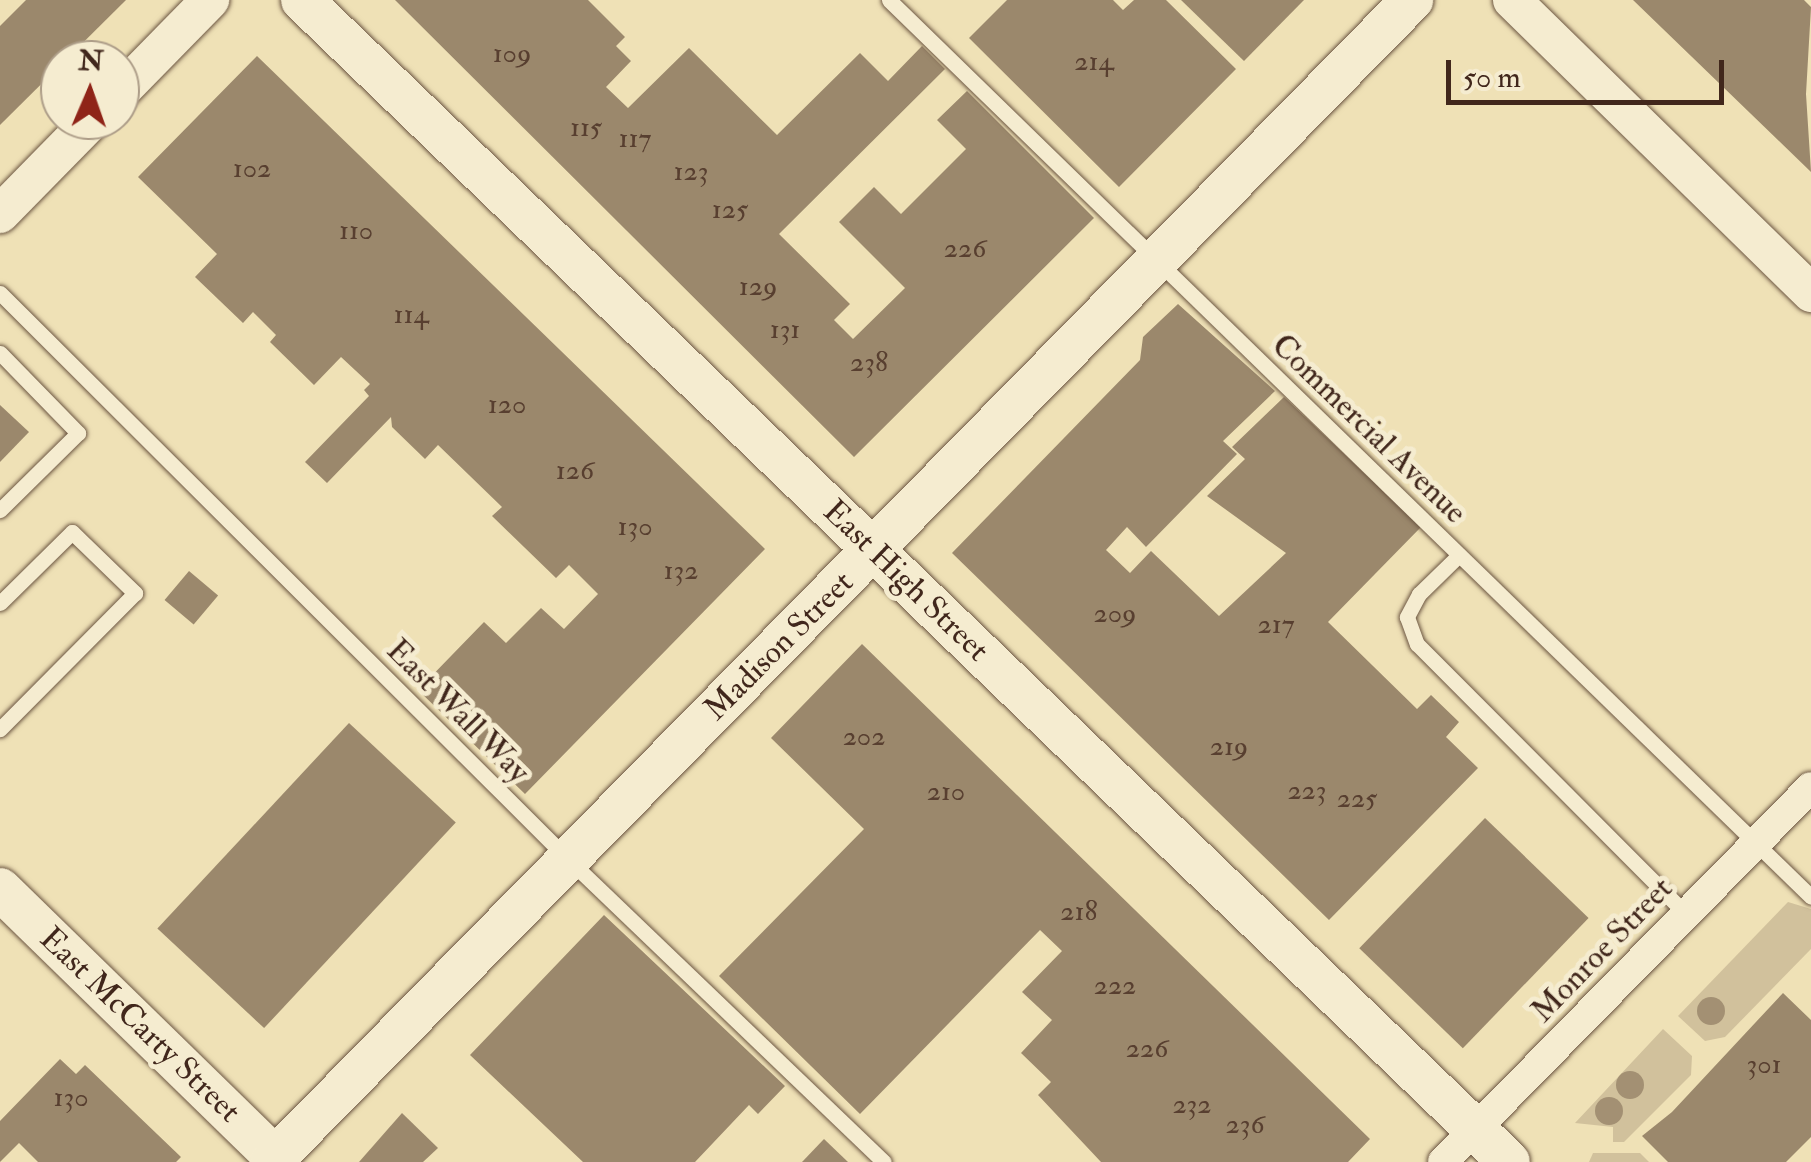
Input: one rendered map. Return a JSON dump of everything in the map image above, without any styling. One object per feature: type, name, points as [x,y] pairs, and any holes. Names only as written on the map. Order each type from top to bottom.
[{"type":"main road","name":"East High Street","points":[[302,0],[1509,1162]]},
{"type":"main road","name":"Madison Street","points":[[276,1161],[1412,0]]},
{"type":"main road","name":"East McCarty Street","points":[[0,888],[276,1161]]},
{"type":"street","points":[[140,72],[210,0]]},
{"type":"street","points":[[1512,0],[1811,293]]},
{"type":"street","points":[[0,214],[72,140]]},
{"type":"street","name":"Monroe Street","points":[[1443,1162],[1811,787]]},
{"type":"lane","name":"Commercial Avenue","points":[[889,0],[1811,897]]},
{"type":"lane","name":"East Wall Way","points":[[0,293],[569,860],[884,1162]]},
{"type":"lane","points":[[0,354],[78,434],[0,510]]},
{"type":"lane","points":[[0,603],[72,532],[135,594],[0,729]]},
{"type":"lane","points":[[1459,554],[1419,594],[1407,618],[1417,644],[1686,914]]},
{"type":"shaded area","points":[[1788,902],[1811,909],[1811,949],[1725,1037],[1705,1041],[1678,1016]]},
{"type":"shaded area","points":[[1663,1029],[1692,1056],[1691,1075],[1624,1142],[1613,1142],[1613,1127],[1575,1123]]},
{"type":"shaded area","points":[[1593,1153],[1640,1153],[1649,1162],[1589,1162]]},
{"type":"building","points":[[26,0],[126,0],[86,40],[40,40],[40,85],[0,125],[0,26]]},
{"type":"building","points":[[395,0],[588,0],[625,37],[616,46],[631,61],[606,87],[628,108],[689,48],[777,135],[860,53],[888,81],[922,46],[945,69],[779,234],[850,304],[834,320],[853,339],[905,288],[839,222],[874,187],[901,214],[966,149],[937,120],[967,91],[1094,218],[854,457]]},
{"type":"building","points":[[1007,0],[1113,0],[1123,10],[1134,0],[1166,0],[1236,69],[1119,187],[969,38]]},
{"type":"building","points":[[1181,0],[1304,0],[1244,61]]},
{"type":"building","points":[[1633,0],[1804,0],[1811,7],[1806,94],[1811,172]]},
{"type":"building","points":[[257,56],[765,549],[525,794],[418,690],[484,622],[506,643],[541,608],[564,629],[598,594],[569,565],[556,578],[492,516],[502,507],[438,445],[425,459],[392,427],[391,417],[327,483],[305,462],[369,396],[364,390],[370,384],[341,357],[314,385],[270,342],[276,335],[253,312],[243,323],[195,277],[217,254],[138,177]]},
{"type":"building","points":[[1178,304],[1275,391],[1223,441],[1237,454],[1146,547],[1127,527],[1106,550],[1130,573],[1151,551],[1219,616],[1286,553],[1207,496],[1245,459],[1232,447],[1284,397],[1421,527],[1328,622],[1417,709],[1431,695],[1459,722],[1446,737],[1478,768],[1329,920],[952,553],[1140,360],[1143,337]]},
{"type":"building","points":[[0,405],[29,432],[0,462]]},
{"type":"building","points":[[189,571],[218,595],[194,625],[165,600]]},
{"type":"building","points":[[862,644],[1370,1139],[1348,1162],[1101,1162],[1038,1095],[1051,1082],[1021,1053],[1052,1020],[1022,992],[1062,951],[1040,930],[860,1114],[719,976],[864,829],[771,738]]},
{"type":"building","points":[[349,723],[456,823],[264,1028],[157,929]]},
{"type":"building","points":[[1485,818],[1589,918],[1463,1048],[1359,948]]},
{"type":"building","points":[[604,915],[785,1086],[758,1114],[749,1105],[695,1162],[583,1162],[470,1055]]},
{"type":"building","points":[[1783,993],[1811,1020],[1811,1137],[1786,1162],[1668,1162],[1642,1136],[1672,1112]]},
{"type":"building","points":[[60,1059],[76,1074],[85,1065],[181,1157],[176,1162],[38,1162],[19,1143],[0,1162],[0,1121]]},
{"type":"building","points":[[402,1113],[438,1148],[423,1162],[359,1162]]},
{"type":"building","points":[[824,1139],[848,1162],[802,1162]]}]
